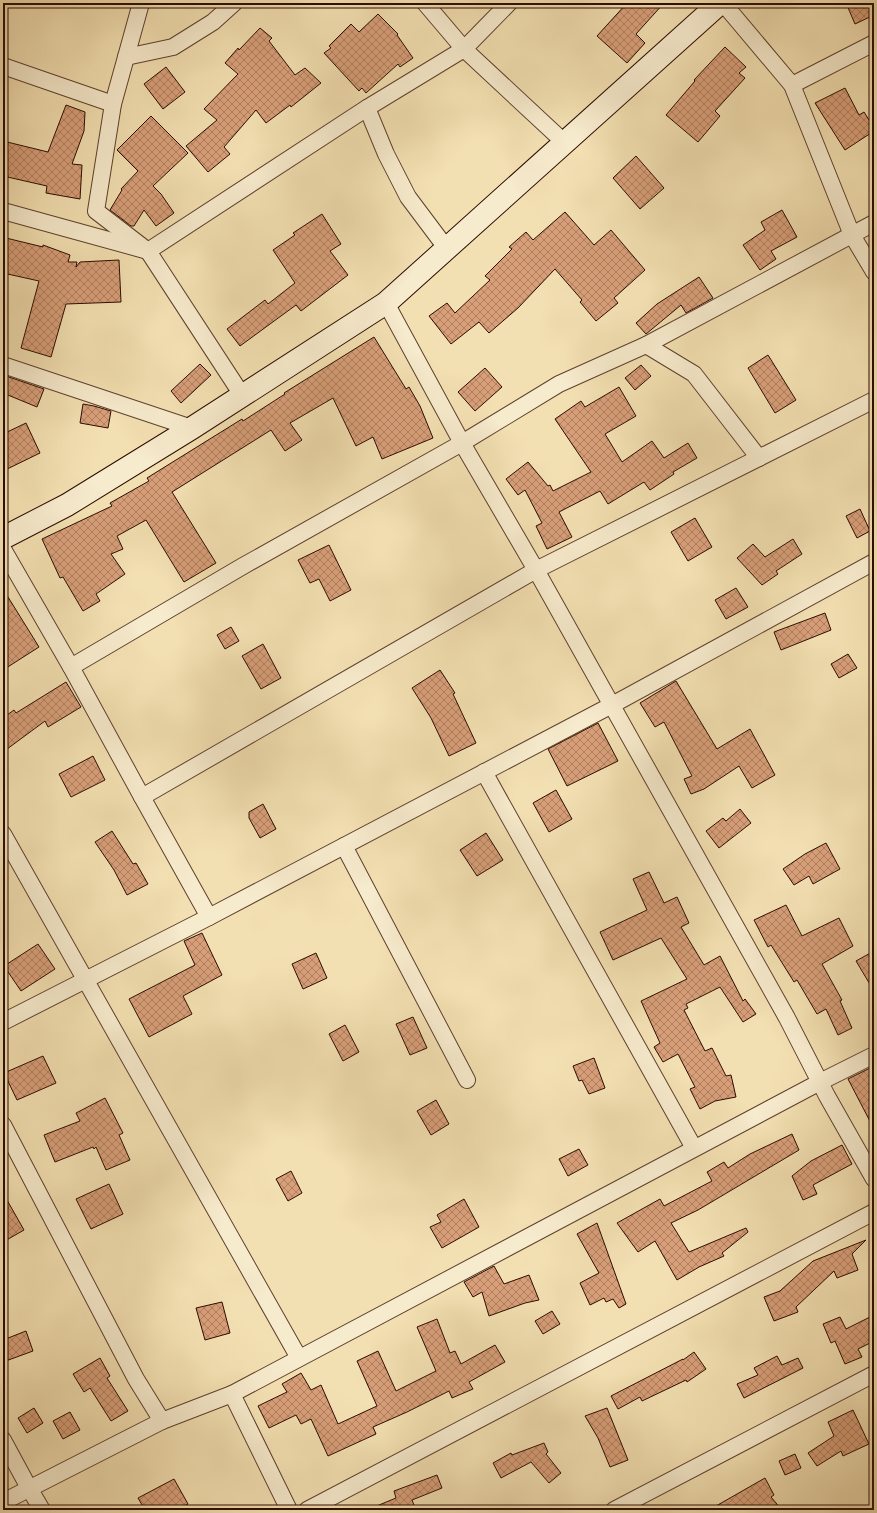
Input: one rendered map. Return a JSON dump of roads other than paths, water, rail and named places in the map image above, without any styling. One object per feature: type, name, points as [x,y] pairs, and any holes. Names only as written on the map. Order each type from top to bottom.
[{"type":"main road","points":[[3,538],[67,505],[192,428],[386,303],[722,3]]},
{"type":"street","points":[[141,3],[113,104],[96,212],[148,251],[242,395]]},
{"type":"street","points":[[126,57],[173,47],[213,22],[234,3]]},
{"type":"street","points":[[425,3],[464,48],[565,143]]},
{"type":"street","points":[[3,211],[148,251],[367,108],[464,48],[509,3]]},
{"type":"street","points":[[722,3],[792,85],[852,235],[874,272]]},
{"type":"street","points":[[792,85],[874,43]]},
{"type":"street","points":[[3,66],[113,104]]},
{"type":"street","points":[[367,108],[386,154],[408,197],[447,249]]},
{"type":"street","points":[[71,667],[250,562],[462,443],[559,384],[646,345],[874,223]]},
{"type":"street","points":[[386,303],[462,443],[536,570],[787,1018],[820,1082],[874,1179]]},
{"type":"street","points":[[646,345],[694,374],[759,458]]},
{"type":"street","points":[[3,365],[192,428]]},
{"type":"street","points":[[142,797],[536,570],[874,400]]},
{"type":"street","points":[[3,549],[71,667],[209,917]]},
{"type":"street","points":[[3,1022],[209,917],[612,705],[874,563]]},
{"type":"street","points":[[484,772],[694,1148]]},
{"type":"street","points":[[3,834],[299,1358]]},
{"type":"street","points":[[344,846],[467,1080]]},
{"type":"street","points":[[3,1502],[162,1421],[232,1394],[694,1148],[874,1055]]},
{"type":"street","points":[[3,1124],[136,1379],[162,1421]]},
{"type":"street","points":[[307,1510],[874,1212]]},
{"type":"street","points":[[614,1510],[874,1374]]},
{"type":"street","points":[[232,1394],[289,1510]]},
{"type":"street","points":[[3,1440],[28,1488],[42,1510]]}]
